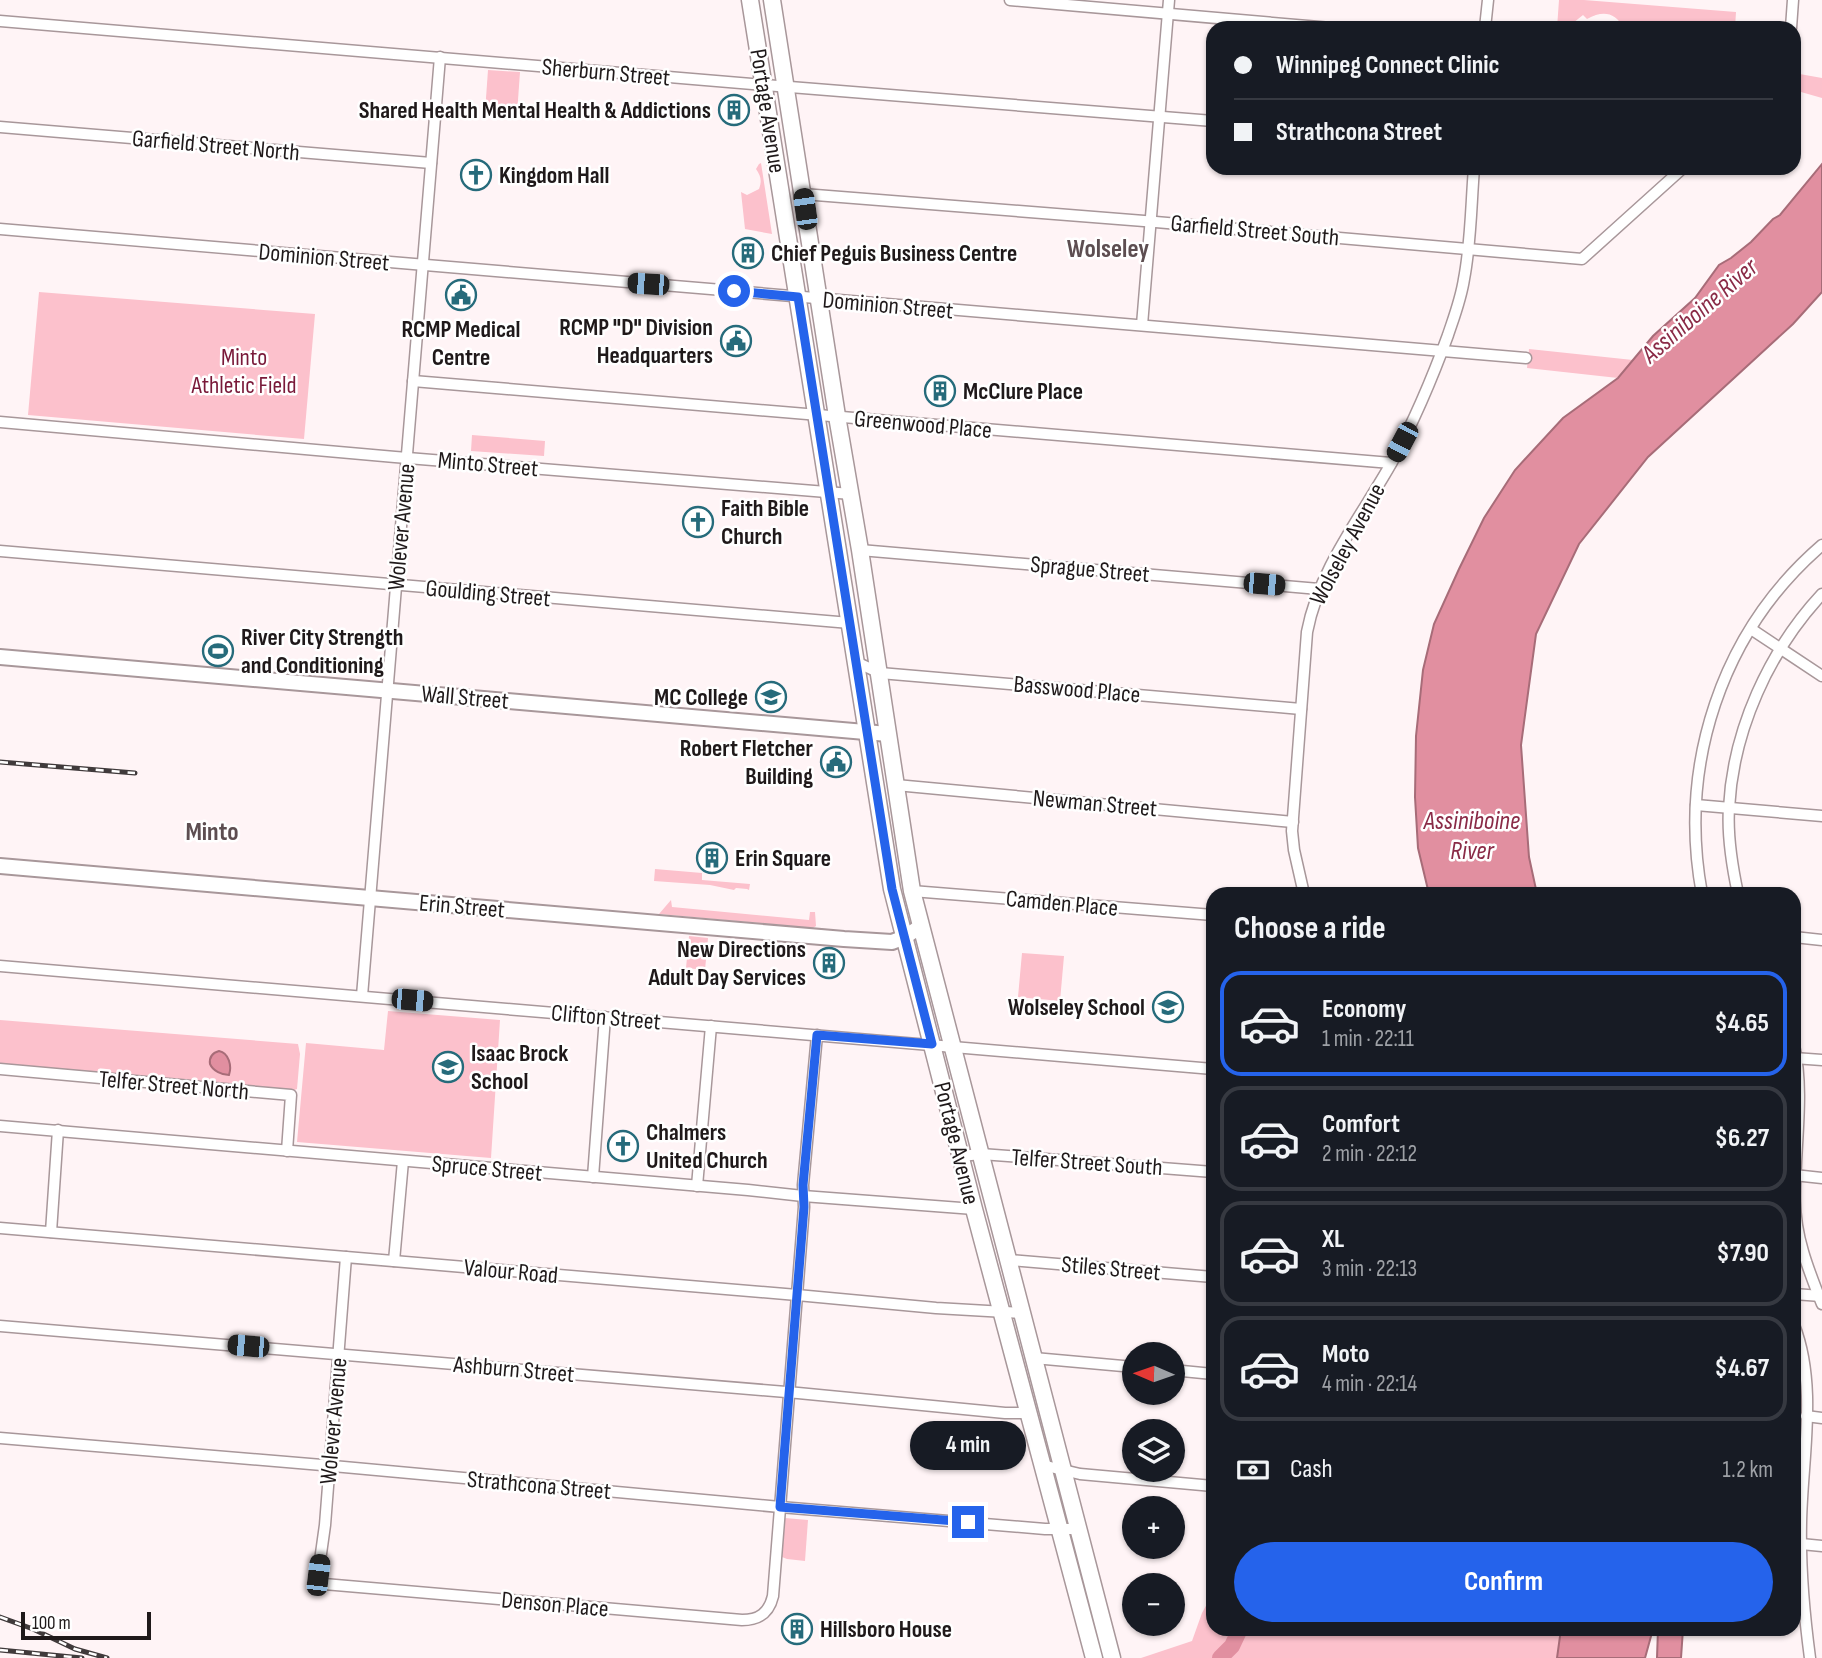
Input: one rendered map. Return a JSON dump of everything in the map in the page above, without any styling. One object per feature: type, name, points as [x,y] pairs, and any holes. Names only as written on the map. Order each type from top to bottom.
[{"type":"highway","name":"Portage Avenue","points":[[750,0],[892,889],[1094,1658]]},
{"type":"highway","name":"Portage Avenue","points":[[772,0],[880,673],[912,891],[1112,1658]]},
{"type":"main road","name":"Wall Street","points":[[0,657],[888,734]]},
{"type":"main road","name":"Erin Street","points":[[0,866],[844,939],[892,942],[921,926]]},
{"type":"street","points":[[1010,0],[1255,21]]},
{"type":"street","points":[[1142,325],[1169,0]]},
{"type":"street","points":[[1486,21],[1488,0]]},
{"type":"street","points":[[1792,21],[1793,0]]},
{"type":"street","name":"Sherburn Street","points":[[0,21],[1206,120]]},
{"type":"street","name":"Wolever Avenue","points":[[362,996],[440,57]]},
{"type":"street","name":"Garfield Street North","points":[[0,127],[431,163]]},
{"type":"street","name":"Wolseley Avenue","points":[[1302,887],[1294,850],[1293,822],[1307,632],[1319,589],[1391,463],[1423,400],[1443,351],[1465,279],[1473,175]]},
{"type":"street","name":"Garfield Street South","points":[[803,194],[1152,221],[1582,259],[1675,175]]},
{"type":"street","name":"Dominion Street","points":[[0,229],[1526,358]]},
{"type":"street","name":"Greenwood Place","points":[[413,381],[1391,463]]},
{"type":"street","name":"Minto Street","points":[[0,422],[851,494]]},
{"type":"street","points":[[1701,887],[1695,841],[1697,772],[1716,698],[1740,647],[1773,596],[1822,545]]},
{"type":"street","name":"Sprague Street","points":[[860,550],[1319,589]]},
{"type":"street","name":"Goulding Street","points":[[0,551],[850,623]]},
{"type":"street","points":[[1737,887],[1729,844],[1729,808],[1736,756],[1751,708],[1779,649],[1822,594]]},
{"type":"street","points":[[1751,629],[1822,676]]},
{"type":"street","name":"Basswood Place","points":[[856,662],[880,673],[1301,709]]},
{"type":"street","name":"Newman Street","points":[[896,785],[1293,822]]},
{"type":"street","points":[[1696,805],[1822,816]]},
{"type":"street","name":"Camden Place","points":[[912,891],[1206,914]]},
{"type":"street","points":[[1801,938],[1822,940]]},
{"type":"street","name":"Clifton Street","points":[[0,966],[1206,1068]]},
{"type":"street","points":[[593,1177],[605,1017]]},
{"type":"street","points":[[697,1186],[711,1026]]},
{"type":"street","points":[[780,1507],[804,1207],[803,1185],[817,1035]]},
{"type":"street","points":[[1801,1058],[1822,1060]]},
{"type":"street","name":"Telfer Street North","points":[[0,1069],[291,1095],[287,1151]]},
{"type":"street","name":"Spruce Street","points":[[0,1126],[974,1209]]},
{"type":"street","points":[[51,1232],[58,1130]]},
{"type":"street","name":"Telfer Street South","points":[[961,1156],[981,1154],[1206,1171]]},
{"type":"street","points":[[394,1261],[403,1161]]},
{"type":"street","points":[[1801,1176],[1822,1178]]},
{"type":"street","name":"Valour Road","points":[[0,1228],[936,1308],[1023,1312]]},
{"type":"street","points":[[1801,1246],[1821,1299]]},
{"type":"street","name":"Wolever Avenue","points":[[324,1584],[318,1575],[325,1525],[346,1257]]},
{"type":"street","name":"Stiles Street","points":[[1009,1260],[1206,1276]]},
{"type":"street","points":[[1801,1295],[1821,1299]]},
{"type":"street","name":"Ashburn Street","points":[[0,1326],[1028,1413]]},
{"type":"street","points":[[1801,1351],[1805,1373],[1806,1416],[1801,1544],[1804,1615],[1810,1658]]},
{"type":"street","points":[[1034,1358],[1122,1366]]},
{"type":"street","points":[[1185,1371],[1206,1373]]},
{"type":"street","points":[[1806,1416],[1822,1418]]},
{"type":"street","name":"Strathcona Street","points":[[0,1438],[780,1507],[1079,1530]]},
{"type":"street","points":[[1042,1465],[1080,1474],[1206,1485]]},
{"type":"street","name":"Denson Place","points":[[324,1584],[752,1620],[763,1615],[770,1606],[780,1507]]},
{"type":"street","points":[[1801,1544],[1822,1546]]},
{"type":"green space","points":[[1559,0],[1736,12],[1735,21],[1619,21],[1608,14],[1598,14],[1587,19],[1583,15],[1576,21],[1558,21]]},
{"type":"green space","points":[[488,70],[520,72],[517,114],[485,112]]},
{"type":"green space","points":[[1801,74],[1822,78],[1822,98],[1801,92]]},
{"type":"green space","points":[[761,163],[772,234],[745,229],[741,192],[747,195],[759,189],[761,183],[756,169]]},
{"type":"green space","name":"Minto Athletic Field","points":[[39,292],[315,314],[304,439],[28,415]]},
{"type":"green space","points":[[1529,349],[1633,360],[1618,378],[1527,368]]},
{"type":"green space","points":[[472,435],[545,441],[544,456],[471,451]]},
{"type":"green space","points":[[655,869],[702,873],[702,880],[750,884],[749,890],[654,881]]},
{"type":"green space","points":[[671,900],[672,907],[809,920],[810,912],[815,912],[816,926],[813,928],[659,914]]},
{"type":"green space","points":[[689,936],[708,938],[705,970],[686,968]]},
{"type":"green space","points":[[1022,953],[1064,956],[1060,1001],[1018,997]]},
{"type":"green space","points":[[388,1011],[500,1020],[491,1158],[297,1142],[306,1043],[384,1050]]},
{"type":"green space","points":[[0,1020],[298,1044],[300,1054],[297,1089],[292,1091],[0,1065]]},
{"type":"green space","points":[[785,1518],[808,1520],[805,1561],[782,1557]]},
{"type":"green space","points":[[1206,1606],[1206,1636],[1231,1636],[1213,1658],[1141,1658],[1192,1641]]},
{"type":"green space","points":[[1242,1636],[1560,1636],[1557,1658],[1228,1658],[1236,1650]]},
{"type":"water","name":"Assiniboine River","points":[[1822,164],[1822,292],[1793,324],[1648,457],[1579,544],[1536,634],[1521,745],[1529,857],[1535,887],[1427,887],[1418,848],[1415,797],[1416,736],[1423,670],[1434,624],[1484,518],[1515,470],[1563,418],[1618,378],[1653,336],[1695,298],[1719,265],[1751,242],[1780,215]]},
{"type":"water","points":[[219,1051],[229,1060],[229,1075],[218,1072],[210,1064],[214,1053]]},
{"type":"water","points":[[1560,1636],[1651,1636],[1645,1658],[1557,1658]]},
{"type":"water","points":[[1658,1636],[1683,1636],[1681,1658],[1657,1658]]},
{"type":"waterway","points":[[1220,1658],[1232,1646],[1237,1636]]},
{"type":"railway","points":[[0,762],[135,773]]},
{"type":"railway","points":[[0,1617],[75,1649],[107,1658]]},
{"type":"railway","points":[[0,1650],[82,1658]]},
{"type":"place","name":"Shared Health Mental Health & Addictions","points":[[734,110]]},
{"type":"place","name":"Kingdom Hall","points":[[476,175]]},
{"type":"place","name":"Chief Peguis Business Centre","points":[[748,253]]},
{"type":"place","name":"RCMP Medical Centre","points":[[461,295]]},
{"type":"place","name":"RCMP \"D\" Division Headquarters","points":[[736,341]]},
{"type":"place","name":"McClure Place","points":[[940,391]]},
{"type":"place","name":"Faith Bible Church","points":[[698,522]]},
{"type":"place","name":"River City Strength and Conditioning","points":[[218,651]]},
{"type":"place","name":"MC College","points":[[771,697]]},
{"type":"place","name":"Robert Fletcher Building","points":[[836,762]]},
{"type":"place","name":"Erin Square","points":[[712,858]]},
{"type":"place","name":"New Directions Adult Day Services","points":[[829,963]]},
{"type":"place","name":"Wolseley School","points":[[1168,1007]]},
{"type":"place","name":"Isaac Brock School","points":[[448,1067]]},
{"type":"place","name":"Chalmers United Church","points":[[623,1146]]},
{"type":"place","name":"Hillsboro House","points":[[797,1629]]},
{"type":"district","name":"Wolseley","points":[[1108,248]]},
{"type":"district","name":"Minto","points":[[212,831]]},
{"type":"route","points":[[734,291],[798,297],[892,889],[932,1044],[817,1035],[803,1185],[804,1207],[780,1507],[968,1522]]}]
